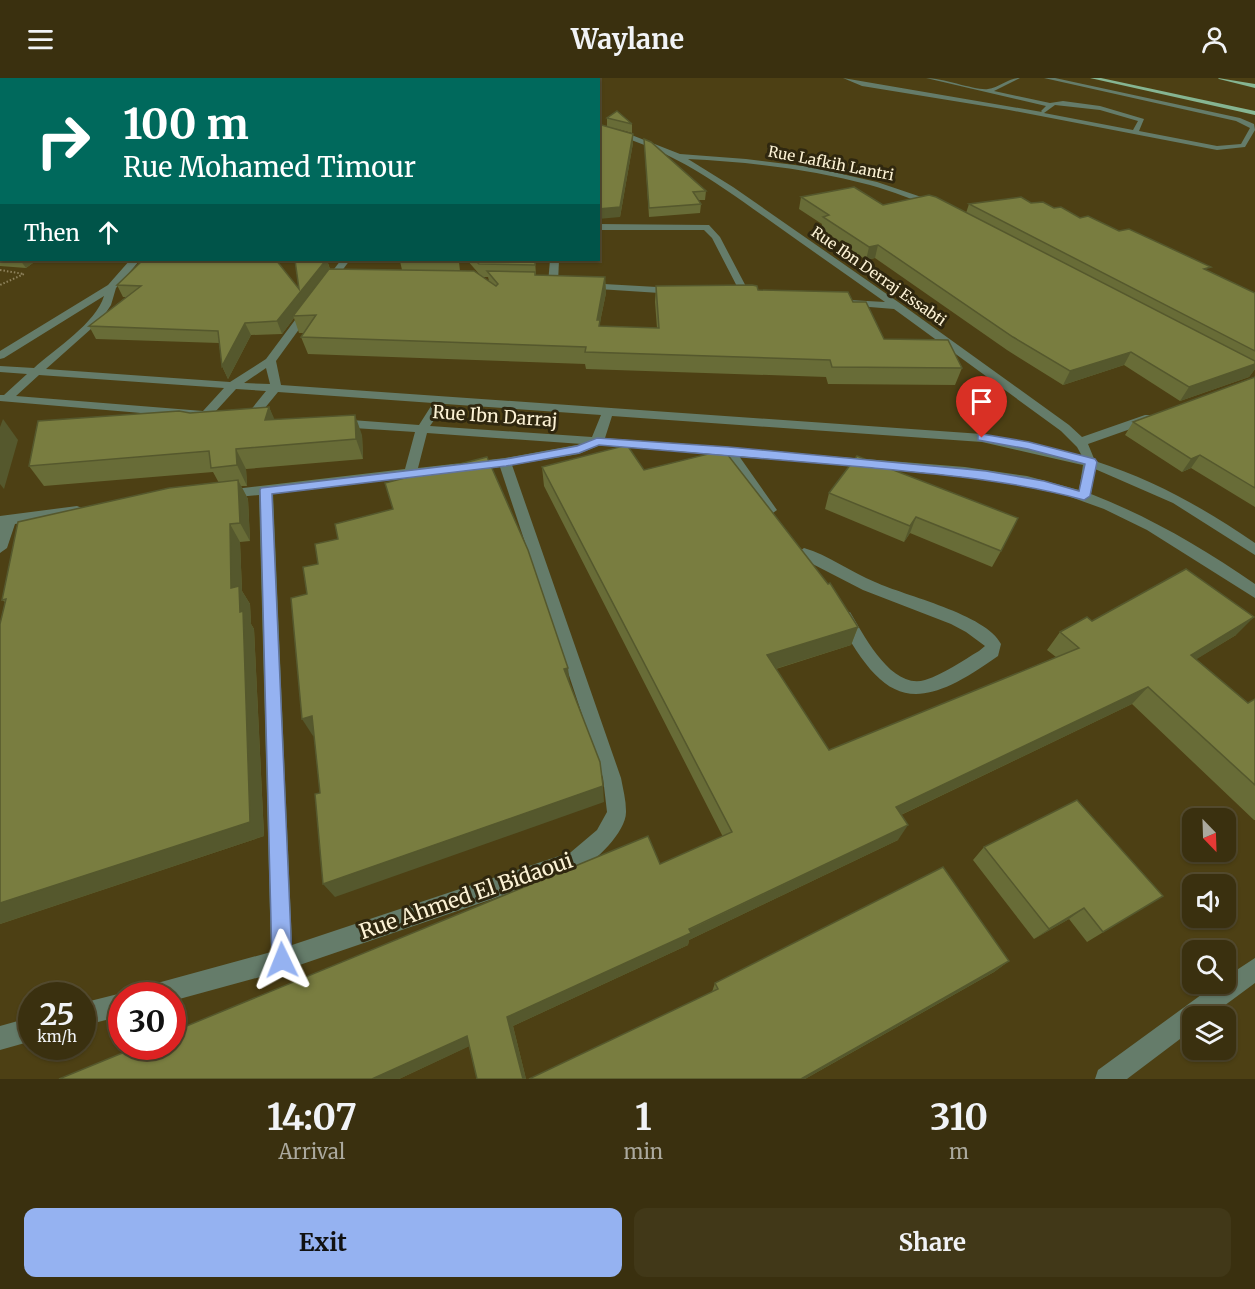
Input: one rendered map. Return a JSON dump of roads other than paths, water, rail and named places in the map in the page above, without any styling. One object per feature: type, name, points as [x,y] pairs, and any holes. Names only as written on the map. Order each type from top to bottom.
[{"type":"main road","points":[[1093,78],[1255,113]]},
{"type":"main road","points":[[1221,78],[1255,86]]},
{"type":"street","points":[[846,78],[862,84],[1228,149],[1243,146],[1253,128],[1238,119],[1047,78]]},
{"type":"street","points":[[929,78],[1051,105],[1072,104],[1138,117],[1142,120],[1135,133]]},
{"type":"street","points":[[991,90],[1017,78]]},
{"type":"street","points":[[1040,114],[1051,105]]},
{"type":"street","name":"Rue Ibn Derraj Essabti","points":[[600,129],[630,136],[681,156],[899,307],[1065,428],[1081,442],[1091,462]]},
{"type":"street","name":"Rue Lafkih Lantri","points":[[681,156],[723,158],[822,172],[907,193],[946,210]]},
{"type":"street","points":[[600,228],[706,227],[716,237],[746,296]]},
{"type":"street","points":[[0,356],[62,315],[111,287],[134,261]]},
{"type":"street","points":[[207,414],[234,384],[270,361],[344,261]]},
{"type":"street","points":[[554,261],[559,284],[690,292]]},
{"type":"street","points":[[331,280],[342,280]]},
{"type":"street","points":[[3,398],[38,372],[97,318],[106,305],[111,287]]},
{"type":"street","points":[[735,295],[758,297]]},
{"type":"street","points":[[840,302],[899,307]]},
{"type":"street","points":[[3,398],[246,417],[276,387],[270,361]]},
{"type":"street","name":"Rue Ibn Darraj","points":[[0,369],[938,433],[1029,445],[1091,462],[1180,501],[1255,550]]},
{"type":"street","points":[[410,473],[422,429],[442,399]]},
{"type":"street","points":[[210,496],[506,462],[579,450],[597,442],[608,411]]},
{"type":"street","points":[[1081,442],[1157,415]]},
{"type":"street","name":"Rue Ibn Darraj","points":[[320,422],[729,451],[986,475],[1044,485],[1084,496],[1170,536],[1218,565],[1255,592]]},
{"type":"street","points":[[729,451],[778,520]]},
{"type":"street","name":"Rue Ahmed El Bidaoui","points":[[186,986],[282,960],[577,860],[604,837],[617,813],[612,778],[506,462]]},
{"type":"street","points":[[1084,496],[1091,462]]},
{"type":"street","points":[[266,490],[282,960]]},
{"type":"street","points":[[0,548],[4,520],[87,510]]},
{"type":"street","points":[[822,582],[800,549],[878,590],[987,635],[993,644],[992,651],[922,688],[903,687],[887,677],[871,658],[834,601]]},
{"type":"street","points":[[1107,1079],[1255,969]]},
{"type":"street","points":[[0,1038],[18,1033]]}]
